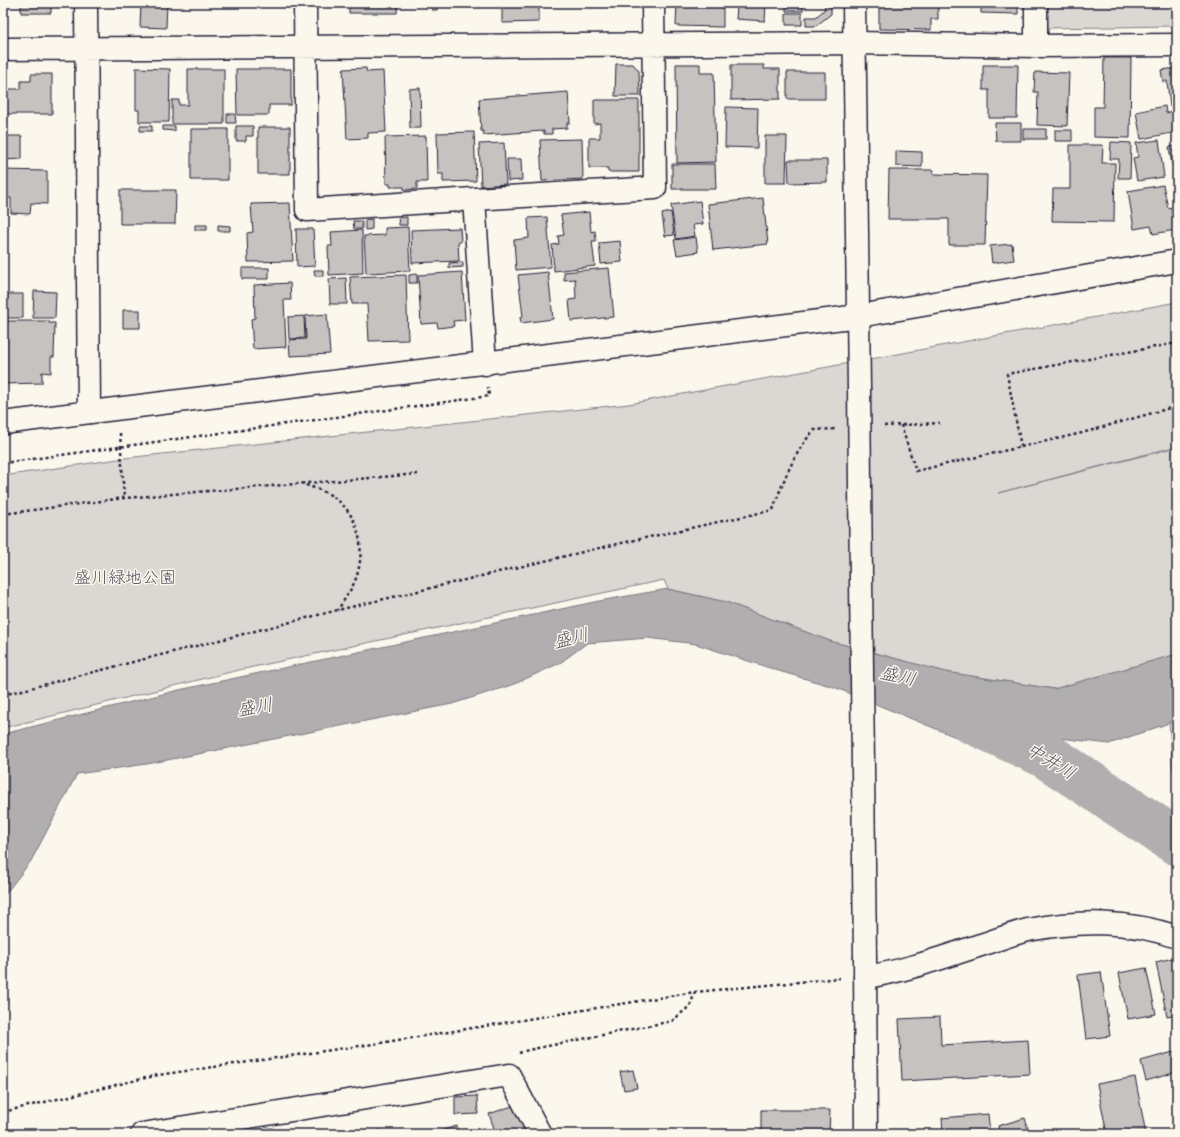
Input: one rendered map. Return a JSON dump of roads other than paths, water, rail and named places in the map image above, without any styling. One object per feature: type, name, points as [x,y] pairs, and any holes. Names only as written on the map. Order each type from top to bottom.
[{"type":"street","points":[[86,3],[89,412]]},
{"type":"street","points":[[305,3],[307,210],[655,188],[653,3]]},
{"type":"street","points":[[854,3],[866,1134]]},
{"type":"street","points":[[1036,3],[1036,46]]},
{"type":"street","points":[[3,49],[854,43],[1036,46],[1177,45]]},
{"type":"street","points":[[474,199],[485,364]]},
{"type":"street","points":[[3,423],[485,364],[858,316],[1177,261]]},
{"type":"street","points":[[865,968],[892,973],[1027,930],[1074,923],[1115,923],[1153,929],[1177,937]]},
{"type":"street","points":[[142,1134],[509,1075],[540,1134]]},
{"type":"water","name":"盛川","points":[[668,589],[726,602],[830,641],[946,672],[1054,689],[1177,654],[1177,718],[1169,723],[1109,744],[1060,738],[1002,756],[834,687],[696,644],[648,638],[587,643],[560,663],[512,685],[452,704],[147,764],[77,774],[31,861],[3,897],[3,734],[179,690],[599,601]]},
{"type":"waterway","name":"中井川","points":[[971,720],[1044,754],[1177,842]]},
{"type":"park label","name":"盛川緑地公園","points":[[125,577]]}]
